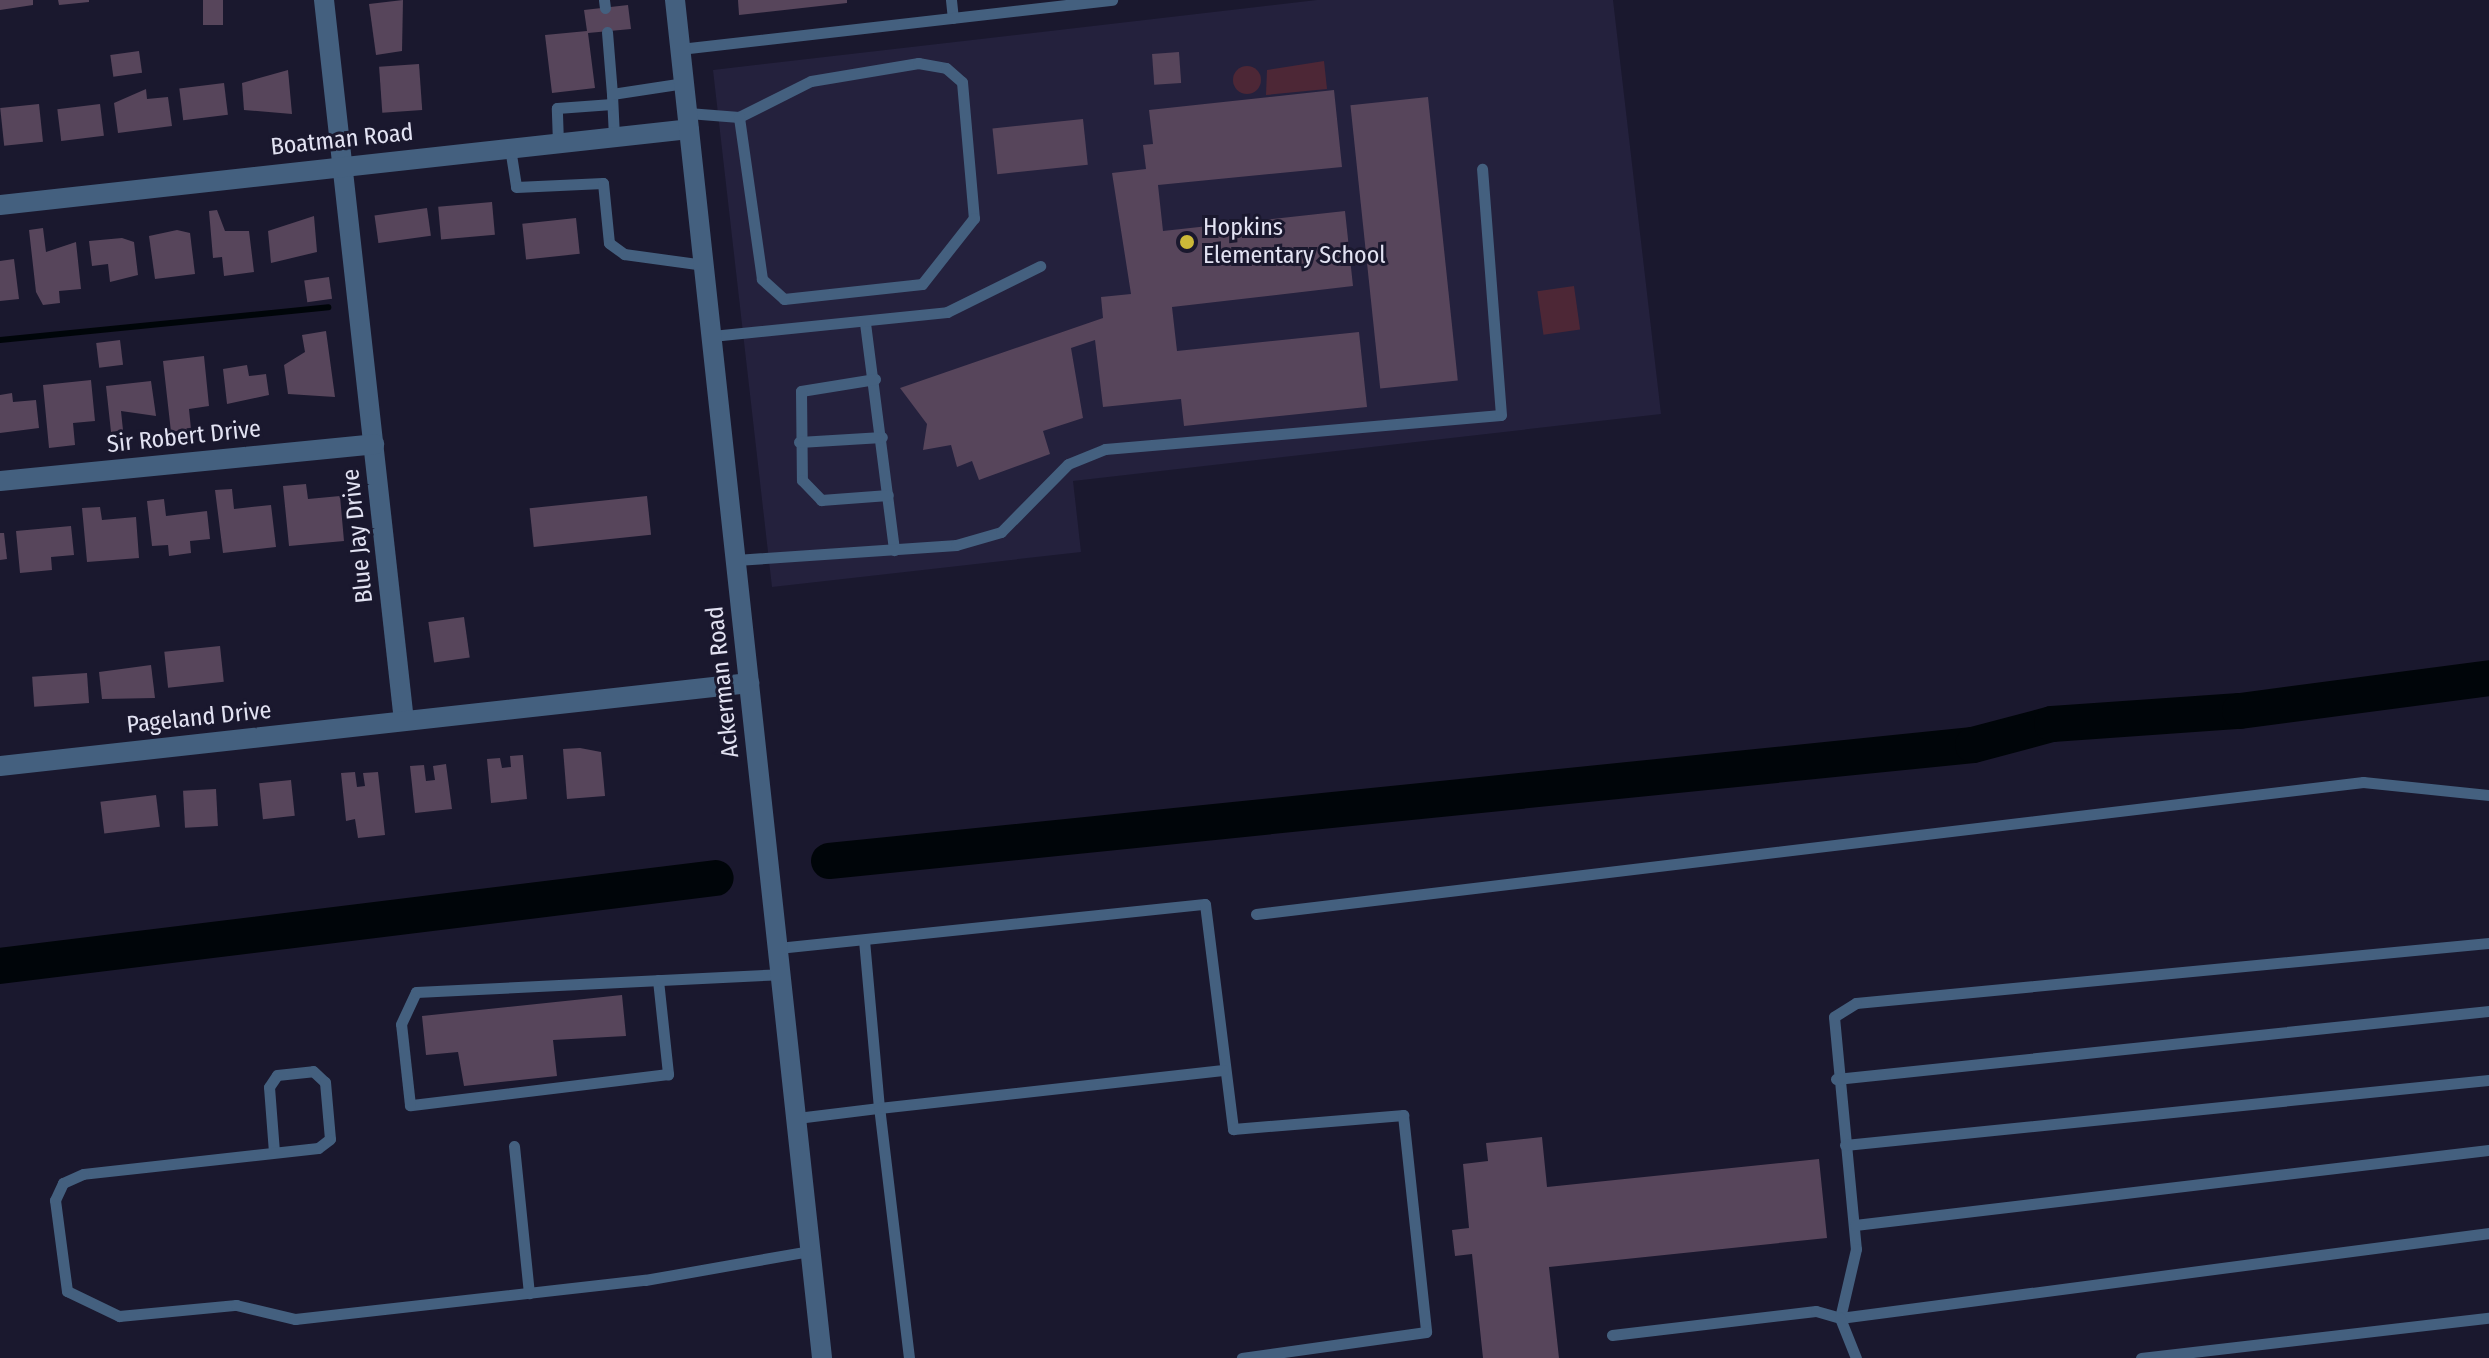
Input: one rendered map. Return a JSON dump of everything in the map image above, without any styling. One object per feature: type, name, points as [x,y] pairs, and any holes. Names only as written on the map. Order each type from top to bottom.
[{"type":"street","name":"Blue Jay Drive","points":[[324,0],[404,721]]},
{"type":"street","name":"Ackerman Road","points":[[675,0],[822,1358]]},
{"type":"street","name":"Boatman Road","points":[[0,205],[614,137],[688,121]]},
{"type":"street","name":"Sir Robert Drive","points":[[0,481],[374,444]]},
{"type":"street","points":[[404,721],[749,683]]},
{"type":"street","name":"Pageland Drive","points":[[0,766],[404,721]]},
{"type":"lane","points":[[951,0],[953,18]]},
{"type":"lane","points":[[680,49],[1112,0]]},
{"type":"lane","points":[[607,32],[614,137]]},
{"type":"lane","points":[[688,121],[739,117],[811,81],[918,63],[946,68],[962,82],[974,218],[922,284],[799,301],[773,290],[762,279],[739,117]]},
{"type":"lane","points":[[558,143],[557,108],[684,83]]},
{"type":"lane","points":[[510,148],[516,187],[603,183],[609,243],[624,254],[704,265]]},
{"type":"lane","points":[[736,560],[894,550],[1001,532],[1083,454],[1501,415],[1482,169]]},
{"type":"lane","points":[[712,336],[865,323],[947,312],[1040,266]]},
{"type":"lane","points":[[865,323],[875,379],[894,550]]},
{"type":"lane","points":[[875,379],[801,391],[799,442],[805,492],[821,500],[888,495]]},
{"type":"lane","points":[[799,442],[882,437]]},
{"type":"lane","points":[[1256,914],[2363,782],[2489,795]]},
{"type":"lane","points":[[778,948],[1205,904],[1223,1070],[1233,1129],[1403,1115],[1426,1332],[1242,1358]]},
{"type":"lane","points":[[864,941],[879,1108],[909,1358]]},
{"type":"lane","points":[[1856,1358],[1840,1318],[1854,1275],[1855,1225],[1836,1079],[1834,1017],[1843,1006],[2489,943]]},
{"type":"lane","points":[[658,980],[668,1074],[410,1105],[401,1024],[416,992],[658,980],[781,974]]},
{"type":"lane","points":[[1836,1079],[2489,1011]]},
{"type":"lane","points":[[797,1118],[1223,1070]]},
{"type":"lane","points":[[274,1152],[269,1087],[277,1075],[313,1071],[325,1082],[330,1139],[318,1148],[83,1174],[63,1183],[55,1200],[67,1291],[119,1316],[236,1305],[295,1319],[529,1293],[810,1251]]},
{"type":"lane","points":[[1845,1145],[2489,1080]]},
{"type":"lane","points":[[514,1146],[529,1293]]},
{"type":"lane","points":[[1855,1225],[2489,1150]]},
{"type":"lane","points":[[1612,1335],[1816,1311],[1840,1318],[2489,1233]]},
{"type":"lane","points":[[2141,1358],[2489,1318]]},
{"type":"shaded area","name":"Hopkins Elementary School","points":[[1317,0],[1613,0],[1661,414],[1073,481],[1081,552],[772,587],[713,70]]},
{"type":"shaded area","points":[[1324,61],[1327,89],[1266,95],[1267,70]]},
{"type":"shaded area","points":[[1247,66],[1257,70],[1261,80],[1257,90],[1247,94],[1237,90],[1233,80],[1237,70]]},
{"type":"shaded area","points":[[1574,286],[1580,330],[1543,335],[1537,291]]},
{"type":"building","points":[[0,0],[33,0],[33,5],[0,10]]},
{"type":"building","points":[[58,0],[89,0],[89,2],[59,5]]},
{"type":"building","points":[[203,0],[223,0],[223,25],[203,25]]},
{"type":"building","points":[[403,0],[402,51],[376,55],[369,4]]},
{"type":"building","points":[[738,0],[847,0],[847,3],[739,15]]},
{"type":"building","points":[[628,5],[631,29],[588,33],[595,88],[552,93],[545,35],[587,31],[584,10]]},
{"type":"building","points":[[139,51],[142,73],[113,77],[110,55]]},
{"type":"building","points":[[1179,52],[1181,83],[1154,85],[1152,54]]},
{"type":"building","points":[[419,64],[422,110],[382,113],[379,67]]},
{"type":"building","points":[[288,70],[292,114],[244,110],[242,83]]},
{"type":"building","points":[[224,83],[228,115],[183,120],[179,88]]},
{"type":"building","points":[[146,89],[147,99],[168,97],[172,126],[118,133],[114,103]]},
{"type":"building","points":[[1334,90],[1342,167],[1158,185],[1163,231],[1345,211],[1353,286],[1172,307],[1177,351],[1359,332],[1367,407],[1184,426],[1181,399],[1103,407],[1095,340],[1071,348],[1083,418],[1043,431],[1050,454],[979,480],[972,461],[957,467],[951,445],[923,450],[927,424],[900,388],[1103,318],[1101,297],[1131,294],[1112,173],[1146,169],[1143,145],[1153,144],[1149,110]]},
{"type":"building","points":[[1428,97],[1458,380],[1380,389],[1350,105]]},
{"type":"building","points":[[39,104],[43,142],[4,146],[0,108]]},
{"type":"building","points":[[100,104],[104,136],[61,141],[57,109]]},
{"type":"building","points":[[1083,119],[1088,165],[997,174],[992,129]]},
{"type":"building","points":[[492,202],[495,235],[441,240],[438,207]]},
{"type":"building","points":[[427,208],[431,236],[378,243],[375,215]]},
{"type":"building","points":[[217,210],[225,231],[249,231],[254,272],[224,276],[222,257],[213,258],[209,211]]},
{"type":"building","points":[[314,216],[317,252],[271,263],[268,231]]},
{"type":"building","points":[[576,218],[580,254],[526,259],[522,224]]},
{"type":"building","points":[[43,228],[46,252],[76,242],[81,289],[59,291],[60,303],[43,305],[36,292],[29,230]]},
{"type":"building","points":[[177,230],[190,233],[195,274],[155,279],[149,236]]},
{"type":"building","points":[[122,238],[134,242],[138,275],[110,282],[108,264],[92,266],[89,241]]},
{"type":"building","points":[[14,259],[19,299],[0,301],[0,261]]},
{"type":"building","points":[[329,277],[332,299],[307,302],[304,280]]},
{"type":"building","points":[[326,331],[335,397],[288,394],[284,365],[305,352],[302,335]]},
{"type":"building","points":[[120,340],[123,365],[99,368],[96,343]]},
{"type":"building","points":[[204,356],[209,406],[189,409],[191,429],[171,432],[163,361]]},
{"type":"building","points":[[247,365],[249,376],[266,374],[269,395],[227,404],[223,369]]},
{"type":"building","points":[[91,380],[95,421],[73,423],[75,445],[49,448],[43,385]]},
{"type":"building","points":[[151,381],[156,416],[121,411],[123,430],[111,432],[106,386]]},
{"type":"building","points":[[12,393],[13,402],[36,400],[39,428],[0,433],[0,395]]},
{"type":"building","points":[[306,484],[308,499],[340,496],[344,541],[289,546],[283,486]]},
{"type":"building","points":[[232,489],[234,509],[271,505],[276,547],[223,553],[215,490]]},
{"type":"building","points":[[647,496],[651,535],[534,547],[530,508]]},
{"type":"building","points":[[164,499],[166,516],[207,511],[210,539],[190,541],[191,553],[169,556],[168,545],[152,546],[147,501]]},
{"type":"building","points":[[100,507],[102,520],[136,517],[139,558],[87,562],[82,508]]},
{"type":"building","points":[[71,526],[74,555],[51,557],[52,570],[20,573],[16,531]]},
{"type":"building","points":[[0,533],[4,533],[7,559],[0,560]]},
{"type":"building","points":[[464,617],[470,658],[434,663],[428,622]]},
{"type":"building","points":[[220,646],[224,682],[168,688],[164,652]]},
{"type":"building","points":[[151,665],[155,698],[102,699],[99,672]]},
{"type":"building","points":[[87,673],[89,703],[34,707],[32,677]]},
{"type":"building","points":[[563,749],[601,752],[605,796],[567,799]]},
{"type":"building","points":[[523,755],[527,799],[491,803],[487,759],[500,758],[502,768],[511,767],[510,756]]},
{"type":"building","points":[[446,764],[452,809],[415,813],[410,766],[424,765],[426,781],[435,780],[433,766]]},
{"type":"building","points":[[355,772],[357,787],[365,786],[363,773],[378,772],[385,835],[358,838],[355,819],[346,821],[341,773]]},
{"type":"building","points":[[291,780],[295,816],[263,819],[259,783]]},
{"type":"building","points":[[216,789],[218,826],[185,828],[183,791]]},
{"type":"building","points":[[156,795],[160,827],[104,834],[100,802]]},
{"type":"building","points":[[622,995],[626,1036],[553,1040],[557,1076],[464,1086],[458,1052],[426,1055],[422,1016]]},
{"type":"building","points":[[1542,1137],[1547,1187],[1819,1159],[1827,1238],[1549,1267],[1559,1358],[1483,1358],[1472,1254],[1455,1256],[1452,1230],[1469,1228],[1463,1164],[1488,1161],[1486,1143]]},
{"type":"waterway","points":[[0,340],[328,307]]},
{"type":"waterway","points":[[829,861],[1973,745],[2052,724],[2240,711],[2489,678]]},
{"type":"waterway","points":[[0,966],[716,878]]},
{"type":"place","name":"Hopkins Elementary School","points":[[1187,242]]}]
